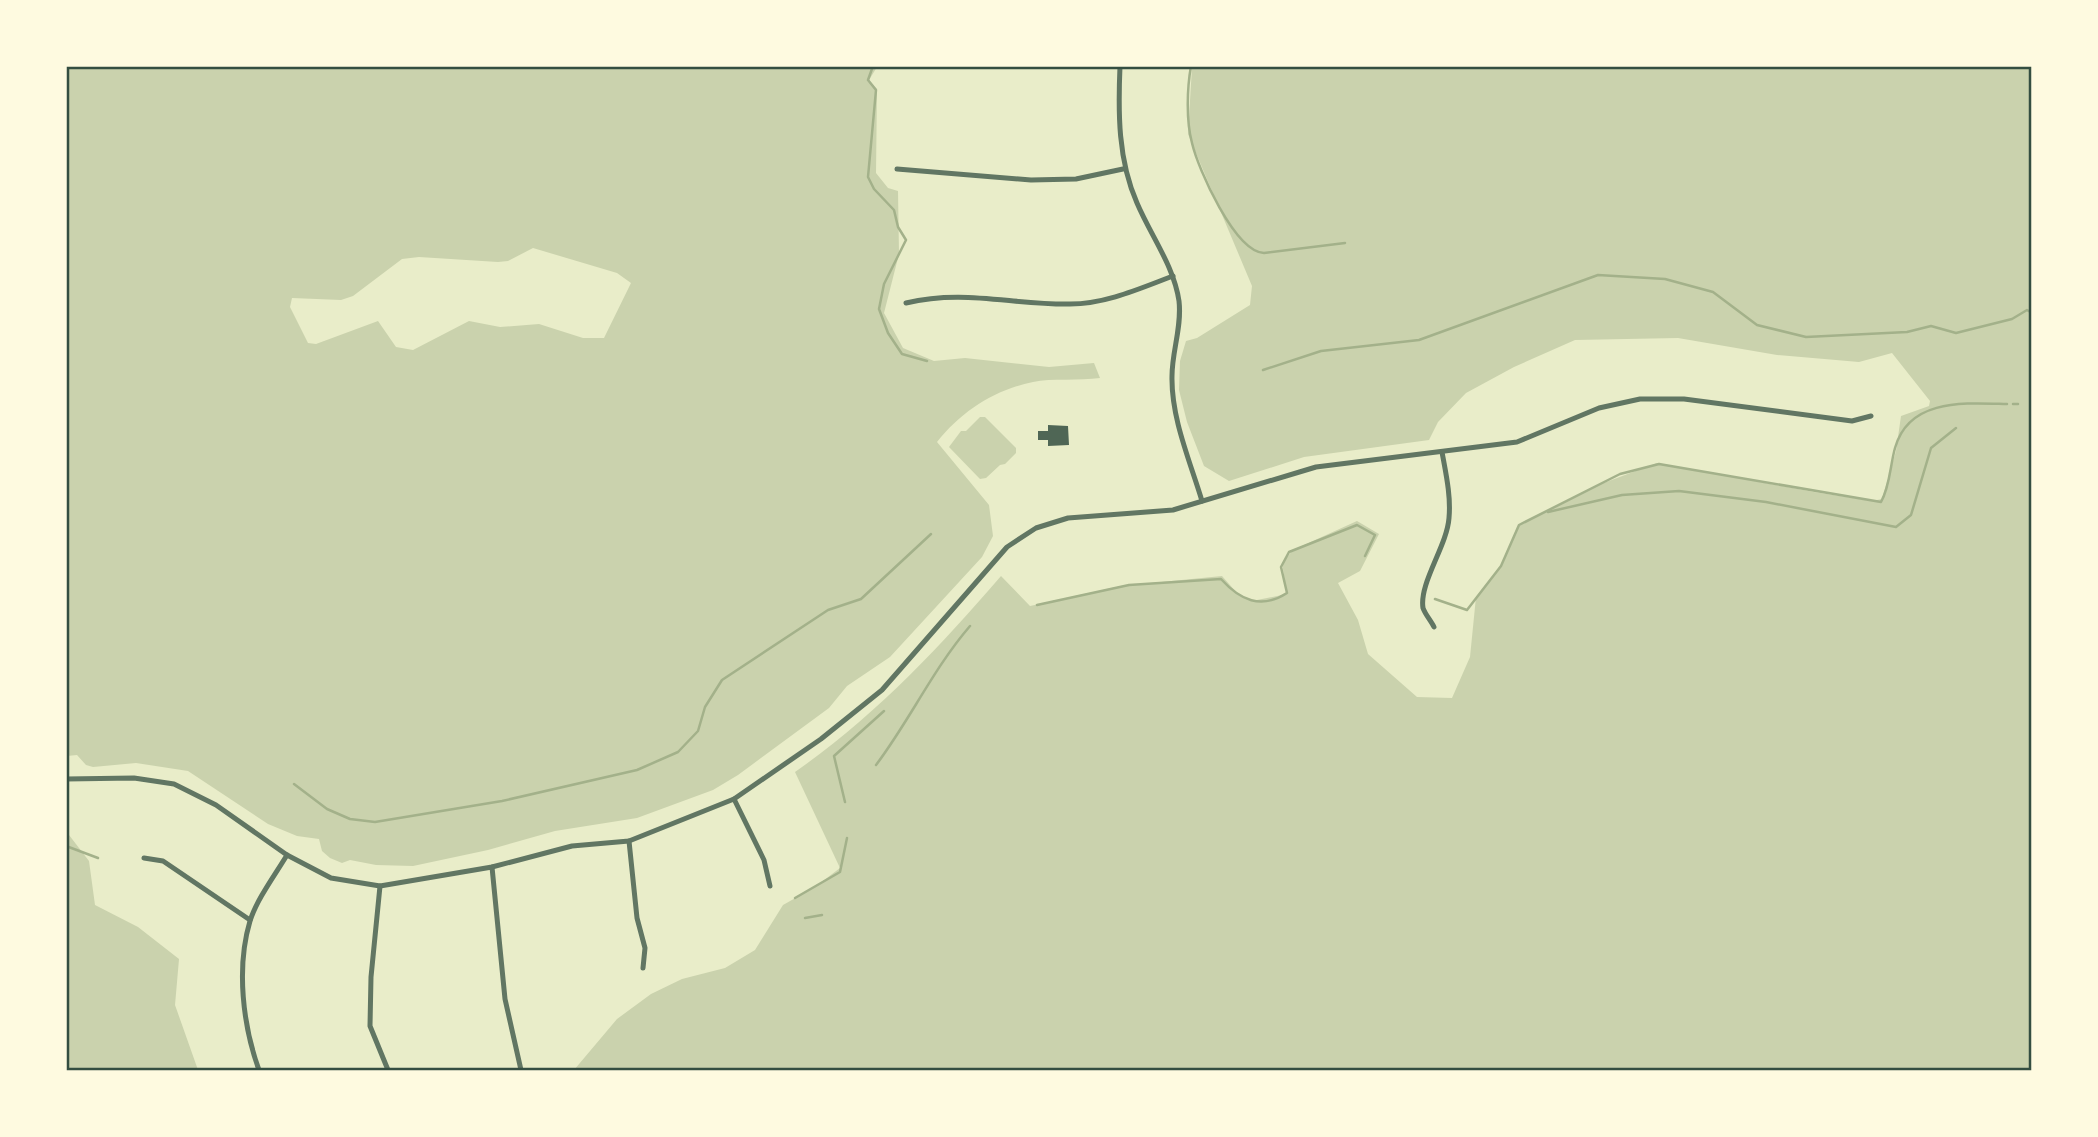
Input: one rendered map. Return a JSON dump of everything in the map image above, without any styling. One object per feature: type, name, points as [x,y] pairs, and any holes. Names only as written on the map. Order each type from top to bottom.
[{"type":"street","points":[[1120,66],[1118,100],[1124,169],[1137,204],[1174,276],[1179,303],[1179,332],[1172,376],[1177,418],[1202,501]]},
{"type":"street","points":[[897,169],[1031,180],[1076,179],[1124,169]]},
{"type":"street","points":[[906,303],[933,297],[972,295],[1074,304],[1115,297],[1174,276]]},
{"type":"street","points":[[66,779],[134,778],[174,785],[216,805],[286,855],[331,878],[380,886],[492,867],[572,846],[629,841],[734,799],[883,690],[990,566],[1021,536],[1068,518],[1173,510],[1316,467],[1517,442],[1600,408],[1640,399],[1684,399],[1852,421],[1871,416]]},
{"type":"street","points":[[1434,627],[1423,610],[1423,598],[1446,540],[1449,519],[1442,452]]},
{"type":"street","points":[[734,799],[764,860],[770,886]]},
{"type":"street","points":[[629,841],[637,918],[645,948],[643,968]]},
{"type":"street","points":[[259,1070],[248,1041],[243,965],[250,920],[286,855]]},
{"type":"street","points":[[144,858],[163,861],[250,920]]},
{"type":"street","points":[[492,867],[505,999],[521,1070]]},
{"type":"street","points":[[380,886],[371,977],[370,1027],[388,1070]]},
{"type":"green space","points":[[67,66],[877,67],[869,80],[877,89],[876,173],[888,188],[898,191],[899,254],[884,313],[903,348],[934,361],[965,358],[1049,367],[1094,363],[1100,378],[1040,381],[1005,390],[980,403],[957,421],[937,442],[989,505],[993,536],[982,557],[890,657],[847,686],[829,708],[738,775],[713,790],[637,818],[555,831],[488,850],[413,866],[376,865],[350,860],[342,863],[322,851],[319,839],[297,836],[268,824],[188,771],[136,763],[93,767],[86,765],[77,755],[67,756]],"holes":[[[533,248],[617,273],[631,283],[604,338],[583,338],[539,324],[500,327],[469,321],[413,350],[396,347],[378,321],[316,344],[308,343],[290,307],[292,298],[341,300],[353,296],[402,259],[419,257],[498,262],[508,261]]]},
{"type":"green space","points":[[1192,67],[2031,67],[2031,1070],[574,1070],[617,1019],[651,994],[682,979],[725,968],[755,950],[783,905],[815,887],[840,868],[795,772],[879,705],[953,630],[1001,576],[1030,606],[1121,586],[1222,576],[1237,593],[1252,601],[1287,594],[1282,563],[1293,550],[1357,521],[1379,534],[1360,571],[1338,583],[1358,620],[1368,654],[1417,697],[1452,698],[1470,657],[1476,597],[1503,563],[1519,525],[1593,487],[1657,463],[1814,492],[1872,501],[1882,499],[1896,451],[1901,416],[1929,406],[1930,401],[1892,353],[1859,362],[1777,355],[1678,338],[1575,340],[1514,367],[1466,393],[1438,422],[1429,440],[1304,457],[1229,481],[1204,466],[1187,422],[1179,390],[1180,361],[1186,341],[1197,338],[1250,305],[1252,286],[1188,134]]},
{"type":"green space","points":[[980,417],[985,417],[1016,448],[1016,453],[986,478],[980,479],[949,447],[961,431],[966,431]]},
{"type":"green space","points":[[66,791],[69,835],[89,861],[95,905],[138,927],[179,959],[175,1005],[198,1070],[67,1070]]},
{"type":"building","points":[[1048,425],[1068,426],[1069,445],[1048,446],[1048,440],[1038,440],[1038,431],[1048,431]]},
{"type":"waterway","points":[[873,66],[868,80],[876,90],[868,177],[874,189],[894,210],[898,227],[906,240],[884,284],[879,309],[888,333],[902,354],[927,361]]},
{"type":"waterway","points":[[1191,66],[1188,104],[1192,143],[1219,207],[1241,239],[1253,249],[1264,253],[1345,243]]},
{"type":"waterway","points":[[1263,370],[1321,351],[1419,340],[1598,275],[1665,279],[1713,292],[1757,325],[1806,337],[1907,332],[1931,326],[1956,333],[2012,319],[2027,310],[2032,313]]},
{"type":"waterway","points":[[1435,599],[1467,610],[1501,566],[1519,525],[1620,474],[1659,464],[1881,502],[1895,448],[1902,432],[1912,420],[1940,407],[1957,404],[2007,404]]},
{"type":"waterway","points":[[2013,404],[2018,404]]},
{"type":"waterway","points":[[1548,512],[1622,495],[1679,491],[1766,502],[1896,527],[1911,515],[1931,448],[1956,428]]},
{"type":"waterway","points":[[1037,605],[1129,585],[1221,579],[1243,597],[1260,602],[1268,601],[1287,593],[1281,567],[1289,552],[1357,525],[1375,535],[1365,556]]},
{"type":"waterway","points":[[294,784],[327,809],[350,819],[375,822],[502,801],[637,770],[678,752],[698,731],[705,707],[722,680],[828,610],[861,599],[931,534]]},
{"type":"waterway","points":[[876,765],[944,660],[970,626]]},
{"type":"waterway","points":[[845,802],[834,756],[884,711]]},
{"type":"waterway","points":[[795,898],[840,872],[847,838]]},
{"type":"waterway","points":[[66,846],[98,858]]},
{"type":"waterway","points":[[805,918],[822,915]]}]
